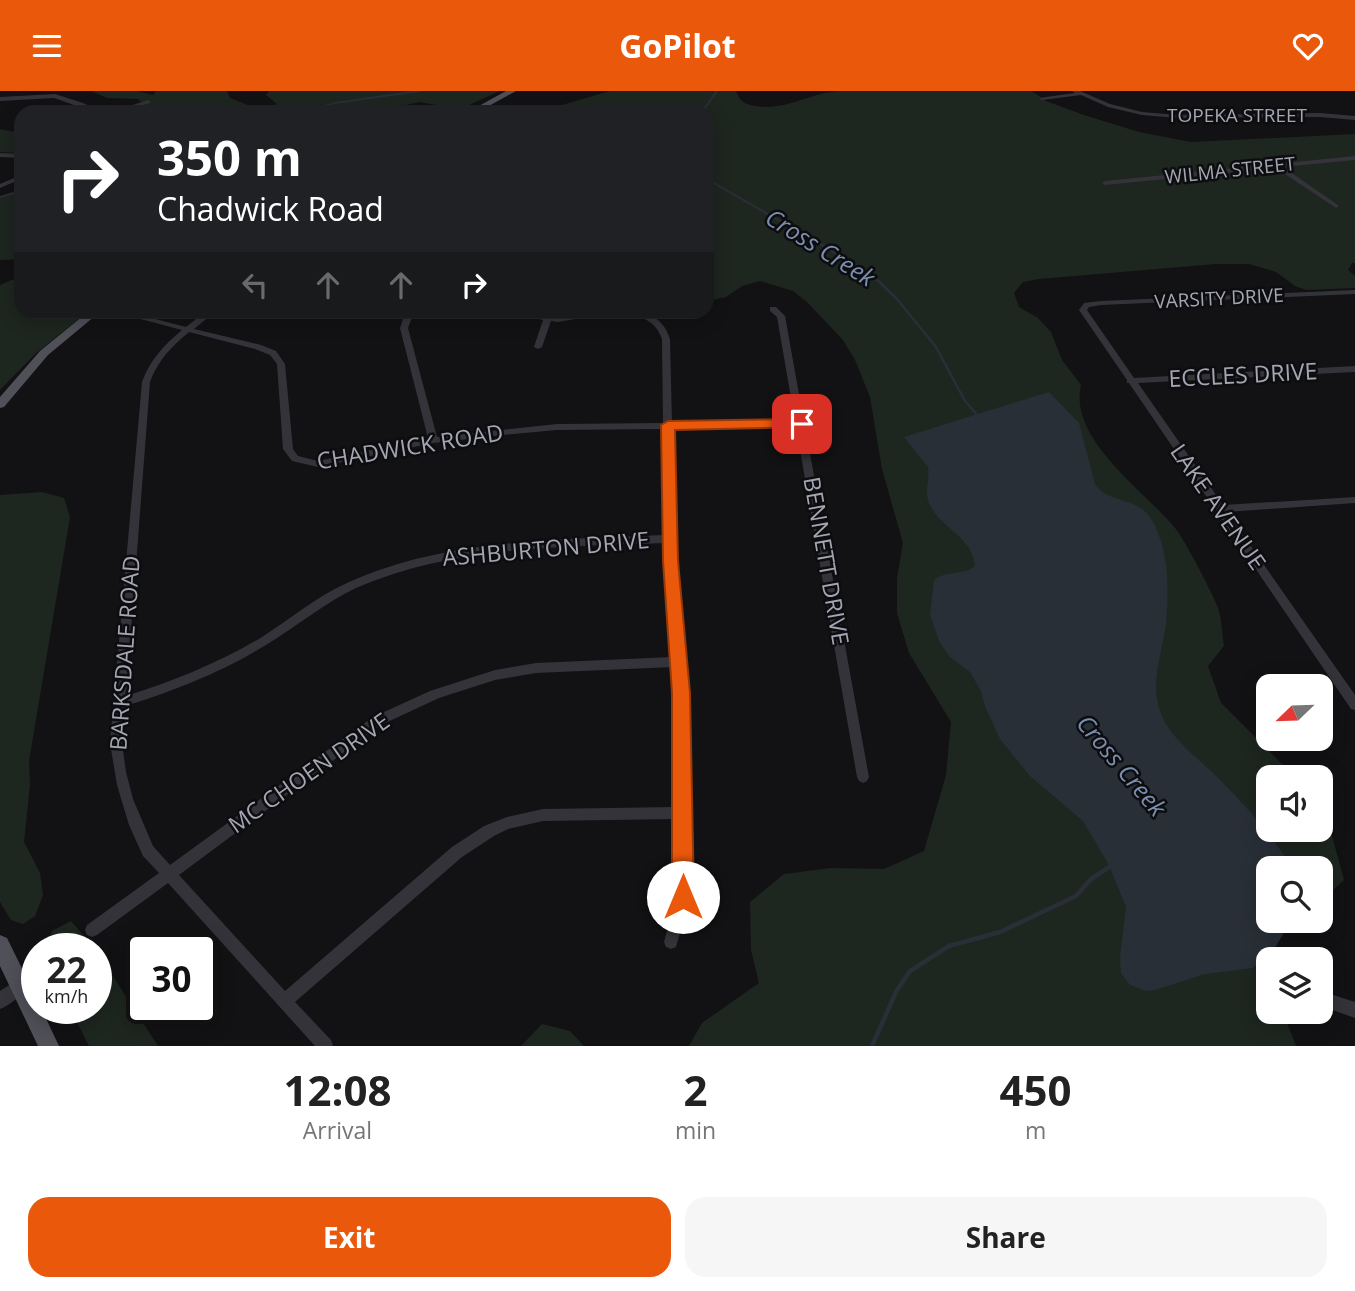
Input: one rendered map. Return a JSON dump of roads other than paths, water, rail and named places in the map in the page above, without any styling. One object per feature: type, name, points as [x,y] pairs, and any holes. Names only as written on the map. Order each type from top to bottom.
[{"type":"main road","points":[[485,105],[512,91]]},
{"type":"main road","points":[[0,404],[44,353],[86,319]]},
{"type":"main road","points":[[0,945],[49,1046]]},
{"type":"street","points":[[1042,98],[1077,92]]},
{"type":"street","name":"TOPEKA STREET","points":[[1077,92],[1126,110],[1175,117],[1215,119],[1299,113],[1355,118]]},
{"type":"street","points":[[0,99],[48,95],[81,104]]},
{"type":"street","points":[[138,105],[148,102]]},
{"type":"street","name":"WILMA STREET","points":[[1105,183],[1355,158]]},
{"type":"street","points":[[1276,165],[1336,206]]},
{"type":"street","name":"VARSITY DRIVE","points":[[1084,307],[1101,303],[1355,292]]},
{"type":"street","name":"LAKE AVENUE","points":[[1084,307],[1083,310],[1130,381],[1219,509],[1349,687],[1355,705]]},
{"type":"street","name":"BENNETT DRIVE","points":[[773,309],[781,316],[802,424],[863,777]]},
{"type":"street","name":"CHADWICK ROAD","points":[[146,319],[258,347],[278,358],[282,367],[288,450],[292,457],[300,461],[324,463],[433,440],[557,428],[802,424]]},
{"type":"street","name":"BARKSDALE ROAD","points":[[202,319],[158,358],[146,383],[116,743],[125,798],[148,851],[325,1046]]},
{"type":"street","points":[[407,319],[404,328],[433,440]]},
{"type":"street","points":[[543,319],[555,319]]},
{"type":"street","points":[[653,319],[664,330],[670,539],[681,693],[683,897],[671,942]]},
{"type":"street","points":[[538,347],[547,320]]},
{"type":"street","name":"ECCLES DRIVE","points":[[1130,381],[1355,369]]},
{"type":"street","points":[[1219,509],[1355,500]]},
{"type":"street","name":"ASHBURTON DRIVE","points":[[119,703],[162,691],[212,670],[253,648],[331,596],[373,576],[416,562],[451,554],[515,547],[670,539]]},
{"type":"street","name":"MC CHOEN DRIVE","points":[[92,930],[377,721],[425,698],[472,681],[535,668],[677,662]]},
{"type":"street","points":[[286,1000],[457,852],[489,831],[507,823],[543,815],[682,813]]},
{"type":"street","points":[[0,1001],[20,985]]},
{"type":"street","points":[[1333,1002],[1355,1010]]},
{"type":"water","points":[[1049,392],[1079,423],[1095,484],[1108,495],[1141,508],[1154,524],[1163,547],[1168,599],[1156,680],[1161,714],[1179,741],[1256,819],[1256,842],[1274,842],[1284,856],[1256,856],[1256,933],[1284,933],[1275,947],[1256,947],[1256,965],[1253,968],[1205,974],[1146,991],[1130,985],[1121,973],[1120,957],[1126,907],[1109,865],[1083,821],[1030,776],[1000,739],[981,691],[970,672],[950,657],[940,643],[930,615],[934,580],[975,566],[968,546],[932,510],[927,496],[928,467],[904,437]]},
{"type":"waterway","points":[[328,105],[419,91]]},
{"type":"waterway","name":"Cross Creek","points":[[707,105],[717,91]]},
{"type":"waterway","name":"Cross Creek","points":[[714,183],[823,246]]},
{"type":"waterway","points":[[0,197],[14,193]]},
{"type":"waterway","name":"Cross Creek","points":[[820,244],[871,274],[897,299],[936,347],[965,401],[978,416]]},
{"type":"waterway","name":"Cross Creek","points":[[872,1046],[897,990],[910,971],[949,946],[1000,932],[1076,896],[1091,879],[1111,866]]}]
